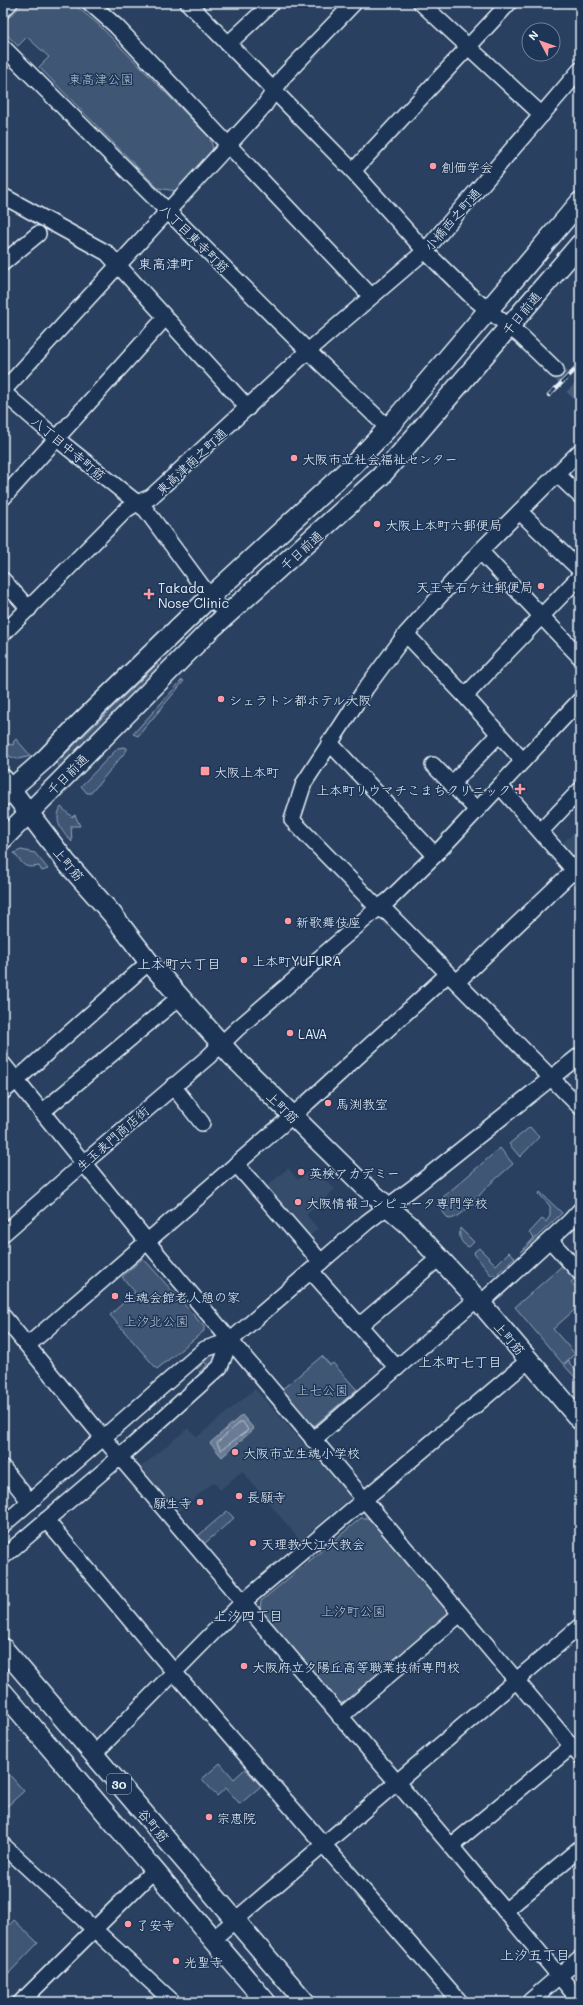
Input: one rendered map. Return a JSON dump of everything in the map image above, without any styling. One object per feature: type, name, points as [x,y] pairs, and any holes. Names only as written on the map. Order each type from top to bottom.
[{"type":"main road","name":"千日前通","points":[[6,788],[44,760],[80,722],[210,597],[354,464],[388,428],[580,202]]},
{"type":"main road","name":"千日前通","points":[[3,839],[209,631],[381,476],[580,244]]},
{"type":"main road","name":"上町筋","points":[[6,788],[29,813],[66,862],[112,914],[149,962],[181,996],[222,1044],[255,1080],[410,1226],[479,1301],[580,1420]]},
{"type":"main road","name":"谷町筋","points":[[3,1648],[305,2002]]},
{"type":"main road","name":"30","points":[[3,1692],[266,2002]]},
{"type":"street","points":[[3,10],[10,3]]},
{"type":"street","points":[[90,3],[116,26],[371,296]]},
{"type":"street","points":[[188,3],[353,171],[425,251],[472,297],[509,327],[556,370]]},
{"type":"street","points":[[228,44],[256,3]]},
{"type":"street","points":[[228,44],[272,3]]},
{"type":"street","points":[[3,392],[119,264],[169,212],[264,106],[284,76],[354,3]]},
{"type":"street","points":[[421,3],[542,115]]},
{"type":"street","points":[[353,171],[509,3]]},
{"type":"street","name":"八丁目東寺町筋","points":[[3,47],[308,351],[388,428]]},
{"type":"street","name":"小橋西之町通","points":[[308,351],[425,251],[580,70]]},
{"type":"street","points":[[3,196],[44,228],[107,253],[119,264],[165,318],[248,408]]},
{"type":"street","points":[[3,263],[44,228]]},
{"type":"street","points":[[3,498],[165,318]]},
{"type":"street","name":"東高津南之町通","points":[[3,634],[126,510],[151,497],[308,351]]},
{"type":"street","name":"八丁目中寺町筋","points":[[3,392],[57,439],[146,510],[210,597],[228,615]]},
{"type":"street","points":[[580,451],[558,475],[480,551],[406,634],[329,742],[304,783],[292,820],[378,908],[388,913],[552,1077],[580,1107]]},
{"type":"street","points":[[558,475],[580,496]]},
{"type":"street","points":[[520,512],[580,570]]},
{"type":"street","points":[[480,551],[580,657]]},
{"type":"street","points":[[465,696],[580,576]]},
{"type":"street","points":[[3,580],[29,609]]},
{"type":"street","points":[[406,634],[465,696],[498,735],[523,761]]},
{"type":"street","name":"生玉表門商店街","points":[[3,1234],[389,900],[435,855],[580,700]]},
{"type":"street","points":[[452,784],[498,735]]},
{"type":"street","points":[[329,742],[435,855]]},
{"type":"street","points":[[433,765],[477,810]]},
{"type":"street","points":[[28,1345],[292,1115],[577,873],[500,786]]},
{"type":"street","points":[[541,831],[580,790]]},
{"type":"street","points":[[3,1092],[149,962]]},
{"type":"street","points":[[42,1112],[181,996]]},
{"type":"street","points":[[3,1525],[205,1349],[230,1341],[388,1206],[418,1184],[580,1055]]},
{"type":"street","points":[[3,1064],[147,1242],[576,1751],[451,1846]]},
{"type":"street","points":[[173,1086],[202,1124]]},
{"type":"street","points":[[236,1164],[360,1325],[397,1368]]},
{"type":"street","points":[[313,1440],[550,1240],[580,1210]]},
{"type":"street","points":[[550,1240],[580,1273]]},
{"type":"street","points":[[360,1325],[439,1258]]},
{"type":"street","points":[[3,1316],[120,1457],[451,1846],[580,2001]]},
{"type":"street","points":[[3,1556],[120,1457],[220,1367],[230,1341]]},
{"type":"street","points":[[94,1754],[243,1602],[529,1360]]},
{"type":"street","points":[[3,1468],[30,1502]]},
{"type":"street","points":[[46,1520],[174,1672],[460,2002]]},
{"type":"street","points":[[340,1717],[460,1614]]},
{"type":"street","points":[[213,1940],[580,1626]]},
{"type":"street","points":[[3,1845],[173,2002]]},
{"type":"street","points":[[505,1911],[580,1848]]},
{"type":"street","points":[[21,2002],[154,1870]]},
{"type":"street","points":[[529,2002],[580,1958]]},
{"type":"shaded area","points":[[580,826],[580,866],[561,845]]},
{"type":"shaded area","name":"大阪情報コンピュータ専門学校","points":[[288,1168],[298,1180],[313,1168],[335,1189],[306,1215],[318,1229],[307,1238],[264,1189]]},
{"type":"shaded area","name":"大阪市立生魂小学校","points":[[255,1389],[350,1496],[348,1500],[300,1540],[242,1471],[220,1490],[214,1482],[178,1512],[141,1467],[188,1428],[197,1437]]},
{"type":"green space","name":"東高津公園","points":[[24,3],[72,3],[98,24],[210,138],[213,149],[176,191],[158,188],[39,67],[49,57],[27,37],[18,46],[3,31],[3,23]]},
{"type":"green space","points":[[157,664],[159,667],[60,767],[56,763]]},
{"type":"green space","points":[[182,680],[184,681],[138,736],[133,734]]},
{"type":"green space","points":[[16,739],[31,756],[18,759],[7,754],[3,743],[13,745]]},
{"type":"green space","points":[[118,748],[127,748],[127,750],[91,793],[87,793],[81,786]]},
{"type":"green space","points":[[61,807],[72,817],[75,815],[80,826],[71,826],[72,842],[62,830],[58,822]]},
{"type":"green space","points":[[21,850],[35,853],[48,869],[42,871],[39,866],[30,867],[24,865],[14,853]]},
{"type":"green space","points":[[530,1127],[539,1137],[520,1157],[509,1144]]},
{"type":"green space","points":[[500,1148],[513,1164],[489,1185],[466,1210],[455,1218],[449,1219],[440,1209],[442,1198]]},
{"type":"green space","points":[[540,1192],[562,1213],[521,1252],[534,1238],[529,1233],[542,1219],[546,1222],[550,1216],[550,1206],[539,1194]]},
{"type":"green space","points":[[460,1228],[474,1242],[469,1247],[462,1242]]},
{"type":"green space","points":[[479,1248],[496,1265],[509,1252],[515,1257],[496,1275],[491,1275],[475,1255],[474,1252]]},
{"type":"green space","name":"上汐北公園","points":[[143,1258],[204,1327],[204,1331],[157,1369],[110,1315],[135,1292],[122,1277]]},
{"type":"green space","points":[[563,1265],[575,1279],[571,1282],[580,1292],[580,1305],[553,1329],[575,1354],[563,1364],[515,1307]]},
{"type":"green space","points":[[213,1352],[219,1357],[200,1373],[199,1372],[207,1365],[205,1362],[197,1369],[195,1368]]},
{"type":"green space","name":"上七公園","points":[[322,1356],[330,1365],[333,1363],[358,1391],[315,1428],[311,1426],[280,1391]]},
{"type":"green space","points":[[569,1360],[570,1365],[580,1375],[580,1383],[564,1365]]},
{"type":"green space","points":[[227,1511],[234,1518],[204,1544],[198,1536]]},
{"type":"green space","name":"上汐町公園","points":[[361,1518],[368,1518],[449,1610],[448,1617],[346,1703],[338,1703],[260,1609],[261,1601]]},
{"type":"green space","points":[[220,1763],[234,1779],[245,1769],[261,1786],[240,1804],[226,1788],[217,1796],[202,1779]]},
{"type":"green space","points":[[6,1771],[24,1791],[3,1810],[3,1773]]},
{"type":"green space","points":[[14,1920],[38,1943],[9,1973],[3,1967],[3,1932]]},
{"type":"water","points":[[242,1415],[254,1429],[222,1457],[210,1443]]},
{"type":"waterway","points":[[309,1424],[315,1427],[357,1391]]},
{"type":"tunnel","points":[[556,370],[580,395]]},
{"type":"railway","points":[[549,395],[580,365]]},
{"type":"place","name":"創価学会","points":[[433,166]]},
{"type":"place","name":"大阪市立社会福祉センター","points":[[294,458]]},
{"type":"place","name":"大阪上本町六郵便局","points":[[377,524]]},
{"type":"place","name":"天王寺石ケ辻郵便局","points":[[541,586]]},
{"type":"place","name":"Takada Nose Clinic","points":[[149,594]]},
{"type":"place","name":"シェラトン都ホテル大阪","points":[[221,699]]},
{"type":"place","name":"大阪上本町","points":[[205,771]]},
{"type":"place","name":"上本町リウマチこまちクリニック","points":[[520,789]]},
{"type":"place","name":"新歌舞伎座","points":[[288,921]]},
{"type":"place","name":"上本町YUFURA","points":[[244,960]]},
{"type":"place","name":"LAVA","points":[[290,1033]]},
{"type":"place","name":"馬渕教室","points":[[328,1103]]},
{"type":"place","name":"英検アカデミー","points":[[301,1172]]},
{"type":"place","name":"大阪情報コンピュータ専門学校","points":[[298,1202]]},
{"type":"place","name":"生魂会館老人憩の家","points":[[115,1296]]},
{"type":"place","name":"大阪市立生魂小学校","points":[[235,1452]]},
{"type":"place","name":"長願寺","points":[[239,1496]]},
{"type":"place","name":"願生寺","points":[[200,1502]]},
{"type":"place","name":"天理教大江大教会","points":[[253,1543]]},
{"type":"place","name":"大阪府立夕陽丘高等職業技術専門校","points":[[244,1666]]},
{"type":"place","name":"宗恵院","points":[[209,1817]]},
{"type":"place","name":"了安寺","points":[[128,1924]]},
{"type":"place","name":"光聖寺","points":[[176,1961]]},
{"type":"district","name":"東高津町","points":[[166,263]]},
{"type":"district","name":"上本町六丁目","points":[[179,963]]},
{"type":"district","name":"上本町七丁目","points":[[460,1361]]},
{"type":"district","name":"上汐四丁目","points":[[248,1615]]},
{"type":"district","name":"上汐五丁目","points":[[535,1954]]}]
